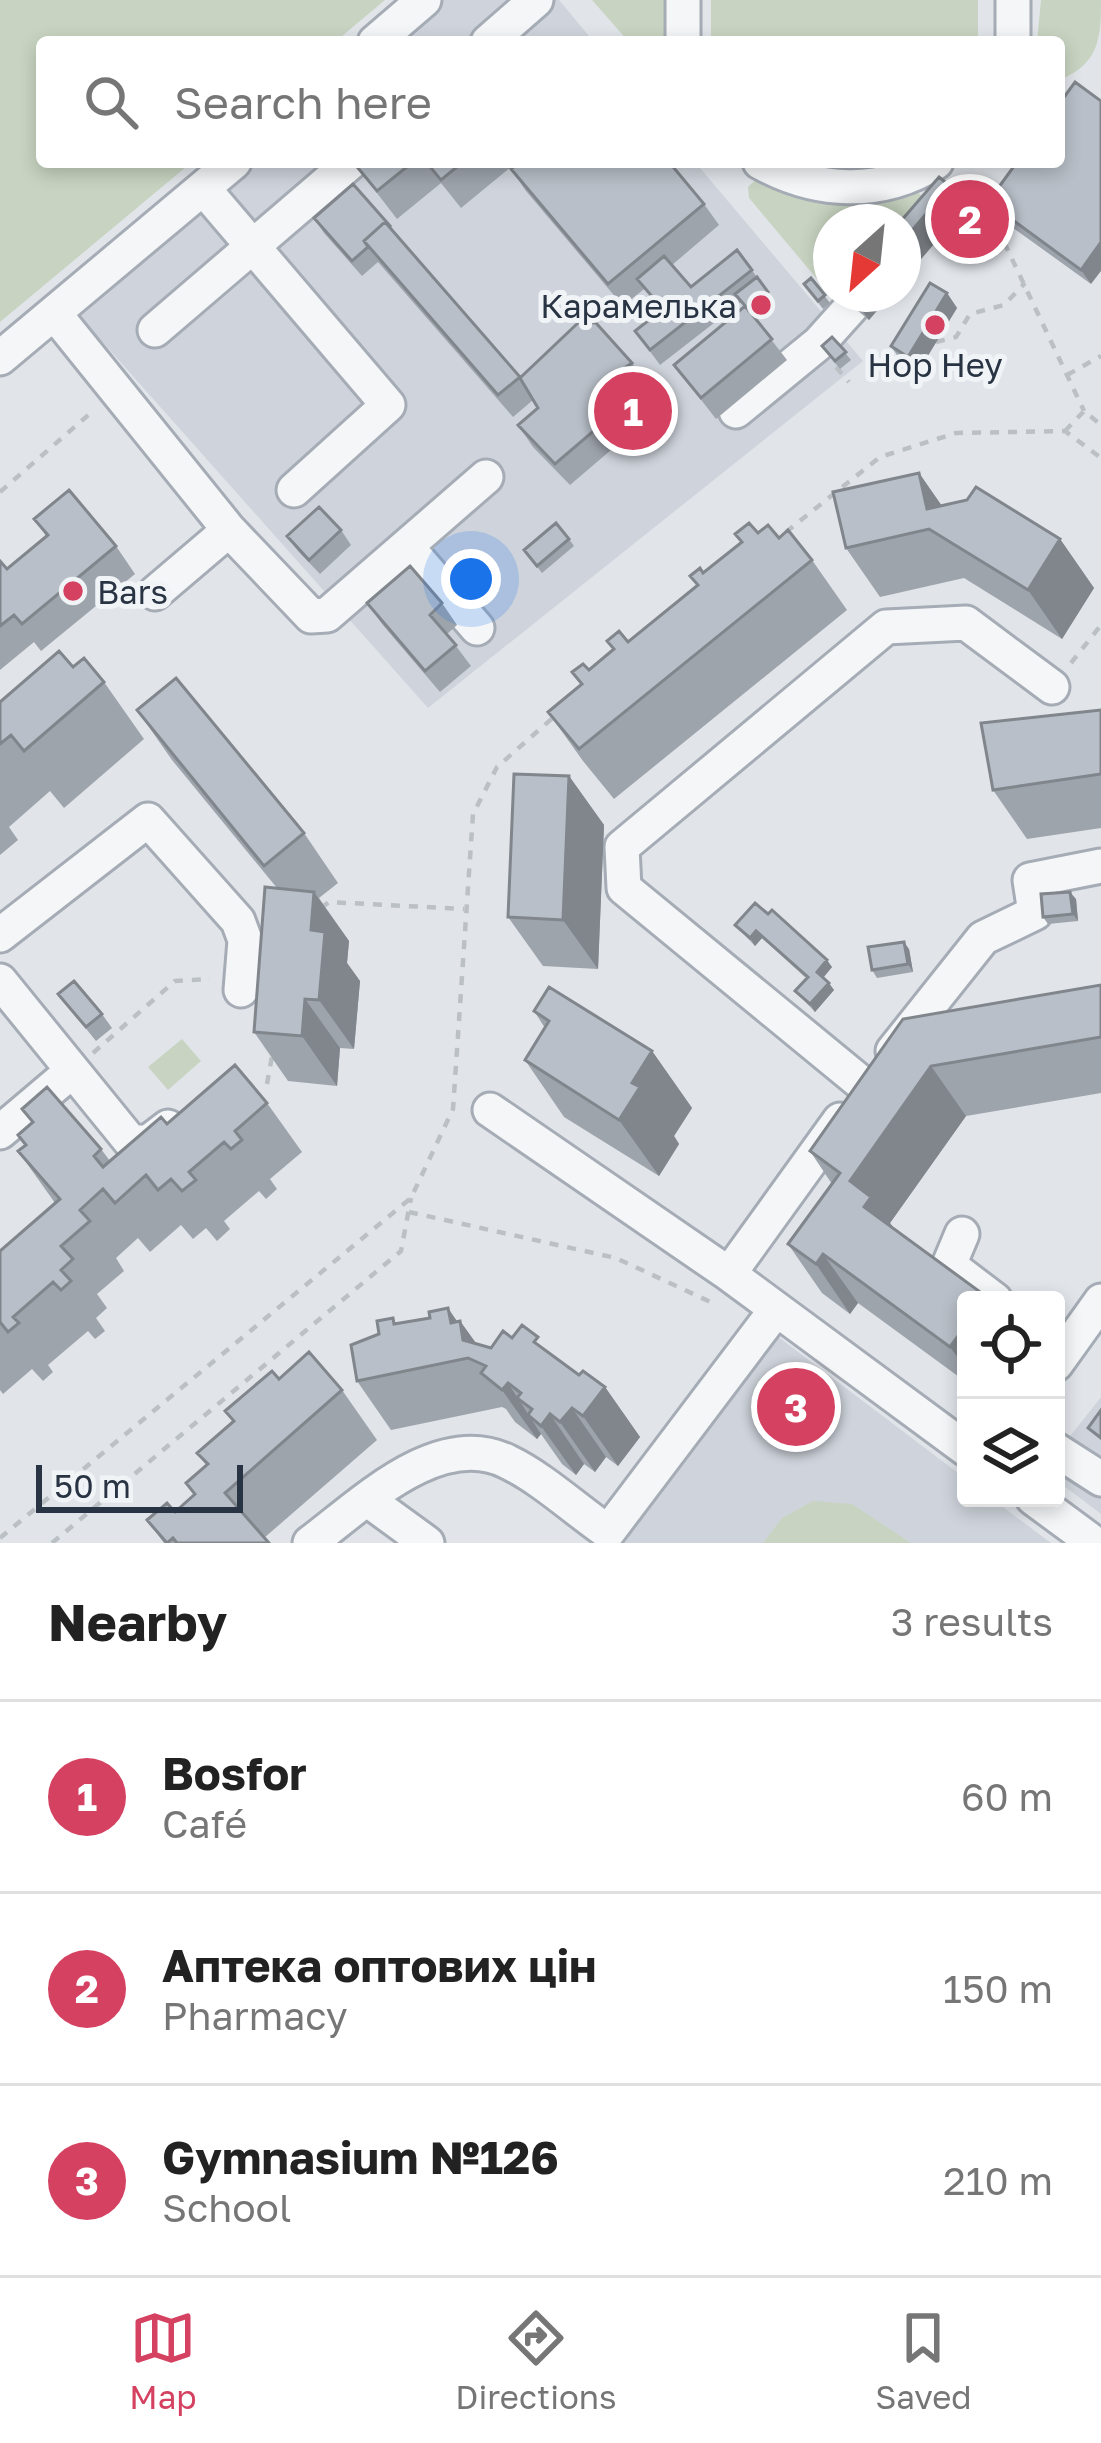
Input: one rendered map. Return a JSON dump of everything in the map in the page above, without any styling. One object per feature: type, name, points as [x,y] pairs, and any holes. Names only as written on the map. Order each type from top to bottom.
[{"type":"street","points":[[382,36],[424,0]]},
{"type":"street","points":[[495,36],[536,0]]},
{"type":"street","points":[[683,0],[683,36]]},
{"type":"street","points":[[1013,0],[1013,36]]},
{"type":"street","points":[[0,358],[227,168]]},
{"type":"street","points":[[155,331],[344,168]]},
{"type":"street","points":[[774,168],[806,182],[855,187],[903,178],[924,168]]},
{"type":"street","points":[[203,188],[388,405],[294,490]]},
{"type":"street","points":[[736,411],[819,343],[847,312]]},
{"type":"street","points":[[54,313],[229,530],[311,616],[327,615],[486,477]]},
{"type":"street","points":[[155,593],[229,530]]},
{"type":"street","points":[[407,547],[477,628]]},
{"type":"street","points":[[866,1086],[624,888],[622,847],[886,627],[966,623],[1052,687]]},
{"type":"street","points":[[0,935],[148,820],[238,921],[245,940],[242,990]]},
{"type":"street","points":[[729,1274],[866,1086],[982,938],[1035,914],[1030,880],[1101,866]]},
{"type":"street","points":[[0,981],[130,1141],[147,1143],[172,1124]]},
{"type":"street","points":[[0,1132],[71,1072]]},
{"type":"street","points":[[490,1110],[729,1274],[957,1442]]},
{"type":"street","points":[[962,1234],[949,1265],[983,1291]]},
{"type":"street","points":[[1065,1345],[1101,1301]]},
{"type":"street","points":[[310,1543],[395,1478],[431,1463],[481,1454],[507,1461],[604,1538],[768,1306]]},
{"type":"street","points":[[1065,1456],[1101,1479]]},
{"type":"street","points":[[368,1500],[427,1543]]},
{"type":"street","points":[[1045,1507],[1094,1543]]},
{"type":"path","points":[[1008,198],[994,220],[1084,411],[1101,424]]},
{"type":"path","points":[[936,342],[956,337],[970,314],[1004,305],[1025,284]]},
{"type":"path","points":[[1067,375],[1101,356]]},
{"type":"path","points":[[1066,431],[1084,411]]},
{"type":"path","points":[[772,543],[880,457],[956,434],[1066,431],[1101,458]]},
{"type":"path","points":[[1052,687],[1101,625]]},
{"type":"path","points":[[52,1543],[401,1251],[411,1198],[453,1109],[473,814],[497,767],[556,714]]},
{"type":"path","points":[[267,1084],[273,1043]]},
{"type":"path","points":[[0,1538],[411,1198]]},
{"type":"path","points":[[408,1212],[616,1258],[710,1304],[746,1309],[768,1306]]},
{"type":"shaded area","points":[[424,0],[559,0],[589,36],[382,36]]},
{"type":"shaded area","points":[[227,168],[700,168],[813,302],[813,312],[822,312],[863,361],[428,708],[67,302]]},
{"type":"shaded area","points":[[777,1336],[957,1472],[957,1507],[1003,1507],[1051,1543],[615,1543]]},
{"type":"shaded area","points":[[1101,1397],[1101,1514],[1065,1487],[1065,1443]]},
{"type":"green space","points":[[0,0],[385,0],[342,36],[36,36],[36,168],[185,168],[0,322]]},
{"type":"green space","points":[[592,0],[667,0],[667,36],[624,36]]},
{"type":"green space","points":[[711,0],[978,0],[978,36],[711,36]]},
{"type":"green space","points":[[1041,0],[1101,0],[1092,56],[1065,77],[1065,36],[1038,36]]},
{"type":"green space","points":[[759,177],[915,190],[925,199],[920,204],[813,204],[813,274],[749,198],[748,187]]},
{"type":"green space","points":[[182,1039],[201,1061],[168,1090],[148,1067]]},
{"type":"green space","points":[[813,1501],[852,1504],[911,1543],[763,1543],[782,1518]]},
{"type":"building","points":[[1075,82],[1101,101],[1101,242],[1081,270],[988,202],[1013,168],[1065,168],[1065,96]]},
{"type":"building","points":[[358,168],[406,168],[377,191]]},
{"type":"building","points":[[431,168],[456,168],[441,180]]},
{"type":"building","points":[[674,168],[704,204],[608,284],[511,169]]},
{"type":"building","points":[[939,177],[982,213],[969,228],[937,201],[921,220],[921,204],[916,204]]},
{"type":"building","points":[[353,184],[391,227],[385,222],[364,241],[368,247],[352,261],[314,218]]},
{"type":"building","points":[[385,222],[520,377],[498,395],[364,241]]},
{"type":"building","points":[[737,250],[752,270],[650,350],[635,331],[663,309],[637,279],[664,256],[691,287]]},
{"type":"building","points":[[757,277],[768,292],[747,308],[735,294]]},
{"type":"building","points":[[930,283],[947,293],[908,357],[891,346],[912,312],[921,312],[921,298]]},
{"type":"building","points":[[745,306],[772,339],[701,398],[674,365]]},
{"type":"building","points":[[579,322],[596,323],[632,363],[618,372],[632,386],[630,400],[555,464],[518,425],[538,408],[520,378]]},
{"type":"building","points":[[832,337],[846,352],[835,361],[822,346]]},
{"type":"building","points":[[919,473],[927,509],[967,500],[976,487],[1060,539],[1028,590],[929,529],[846,548],[833,492]]},
{"type":"building","points":[[69,490],[116,546],[22,624],[14,615],[0,626],[0,561],[7,569],[48,535],[34,519]]},
{"type":"building","points":[[319,507],[341,530],[309,560],[287,536]]},
{"type":"building","points":[[556,523],[569,539],[537,566],[524,550]]},
{"type":"building","points":[[749,523],[758,533],[768,525],[779,538],[788,530],[812,560],[579,749],[548,712],[582,684],[572,672],[583,664],[589,670],[614,649],[607,641],[619,631],[628,642],[698,585],[690,576],[700,568],[703,573],[742,542],[735,534]]},
{"type":"building","points":[[410,566],[442,603],[430,615],[456,645],[425,671],[367,603]]},
{"type":"building","points":[[59,651],[73,667],[84,658],[104,682],[24,751],[11,735],[0,744],[0,702]]},
{"type":"building","points":[[176,678],[304,833],[264,866],[137,710]]},
{"type":"building","points":[[1101,710],[1101,774],[993,790],[981,723]]},
{"type":"building","points":[[514,774],[569,776],[563,920],[508,917]]},
{"type":"building","points":[[265,887],[314,892],[311,930],[325,932],[319,1000],[305,999],[302,1036],[254,1032]]},
{"type":"building","points":[[1070,892],[1073,914],[1043,917],[1041,894]]},
{"type":"building","points":[[755,903],[768,914],[772,910],[827,960],[817,972],[829,983],[810,1004],[795,991],[808,977],[756,931],[750,938],[735,925]]},
{"type":"building","points":[[904,942],[908,964],[872,970],[868,947]]},
{"type":"building","points":[[74,981],[102,1014],[86,1027],[58,994]]},
{"type":"building","points":[[1101,985],[1101,1037],[931,1066],[850,1181],[871,1197],[864,1207],[979,1291],[957,1291],[957,1337],[950,1347],[823,1254],[816,1264],[788,1244],[840,1173],[810,1151],[903,1019]]},
{"type":"building","points":[[549,987],[652,1051],[632,1083],[640,1087],[619,1120],[525,1060],[549,1021],[534,1011]]},
{"type":"building","points":[[235,1065],[267,1103],[235,1131],[242,1140],[231,1149],[224,1142],[189,1172],[196,1180],[182,1191],[171,1179],[158,1190],[146,1175],[115,1203],[103,1189],[80,1210],[90,1221],[61,1246],[73,1259],[61,1270],[71,1281],[61,1290],[53,1282],[13,1317],[19,1323],[8,1332],[0,1322],[0,1251],[60,1199],[18,1151],[26,1145],[18,1135],[33,1122],[22,1109],[47,1087],[101,1149],[94,1156],[103,1167],[161,1117],[167,1124]]},
{"type":"building","points":[[448,1308],[451,1323],[460,1321],[463,1340],[491,1348],[503,1331],[512,1338],[522,1325],[538,1337],[534,1342],[579,1375],[583,1371],[605,1387],[583,1416],[572,1408],[560,1422],[550,1414],[541,1426],[528,1415],[532,1409],[517,1398],[521,1393],[508,1383],[502,1390],[481,1373],[486,1366],[468,1358],[357,1381],[351,1345],[379,1334],[377,1321],[393,1318],[394,1324],[430,1318],[429,1312]]},
{"type":"building","points":[[309,1352],[342,1390],[225,1493],[269,1543],[177,1543],[173,1538],[167,1543],[147,1520],[167,1503],[175,1512],[195,1494],[186,1483],[208,1464],[197,1453],[234,1421],[225,1411],[272,1371],[279,1379]]},
{"type":"building","points":[[1101,1410],[1101,1438],[1088,1428]]},
{"type":"place","name":"Аптека оптових цін","points":[[970,219]]},
{"type":"place","name":"Карамелька","points":[[761,305]]},
{"type":"place","name":"Hop Hey","points":[[935,325]]},
{"type":"place","name":"Bosfor","points":[[633,411]]},
{"type":"place","name":"Bars","points":[[73,591]]},
{"type":"place","name":"Gymnasium №126","points":[[796,1407]]}]
